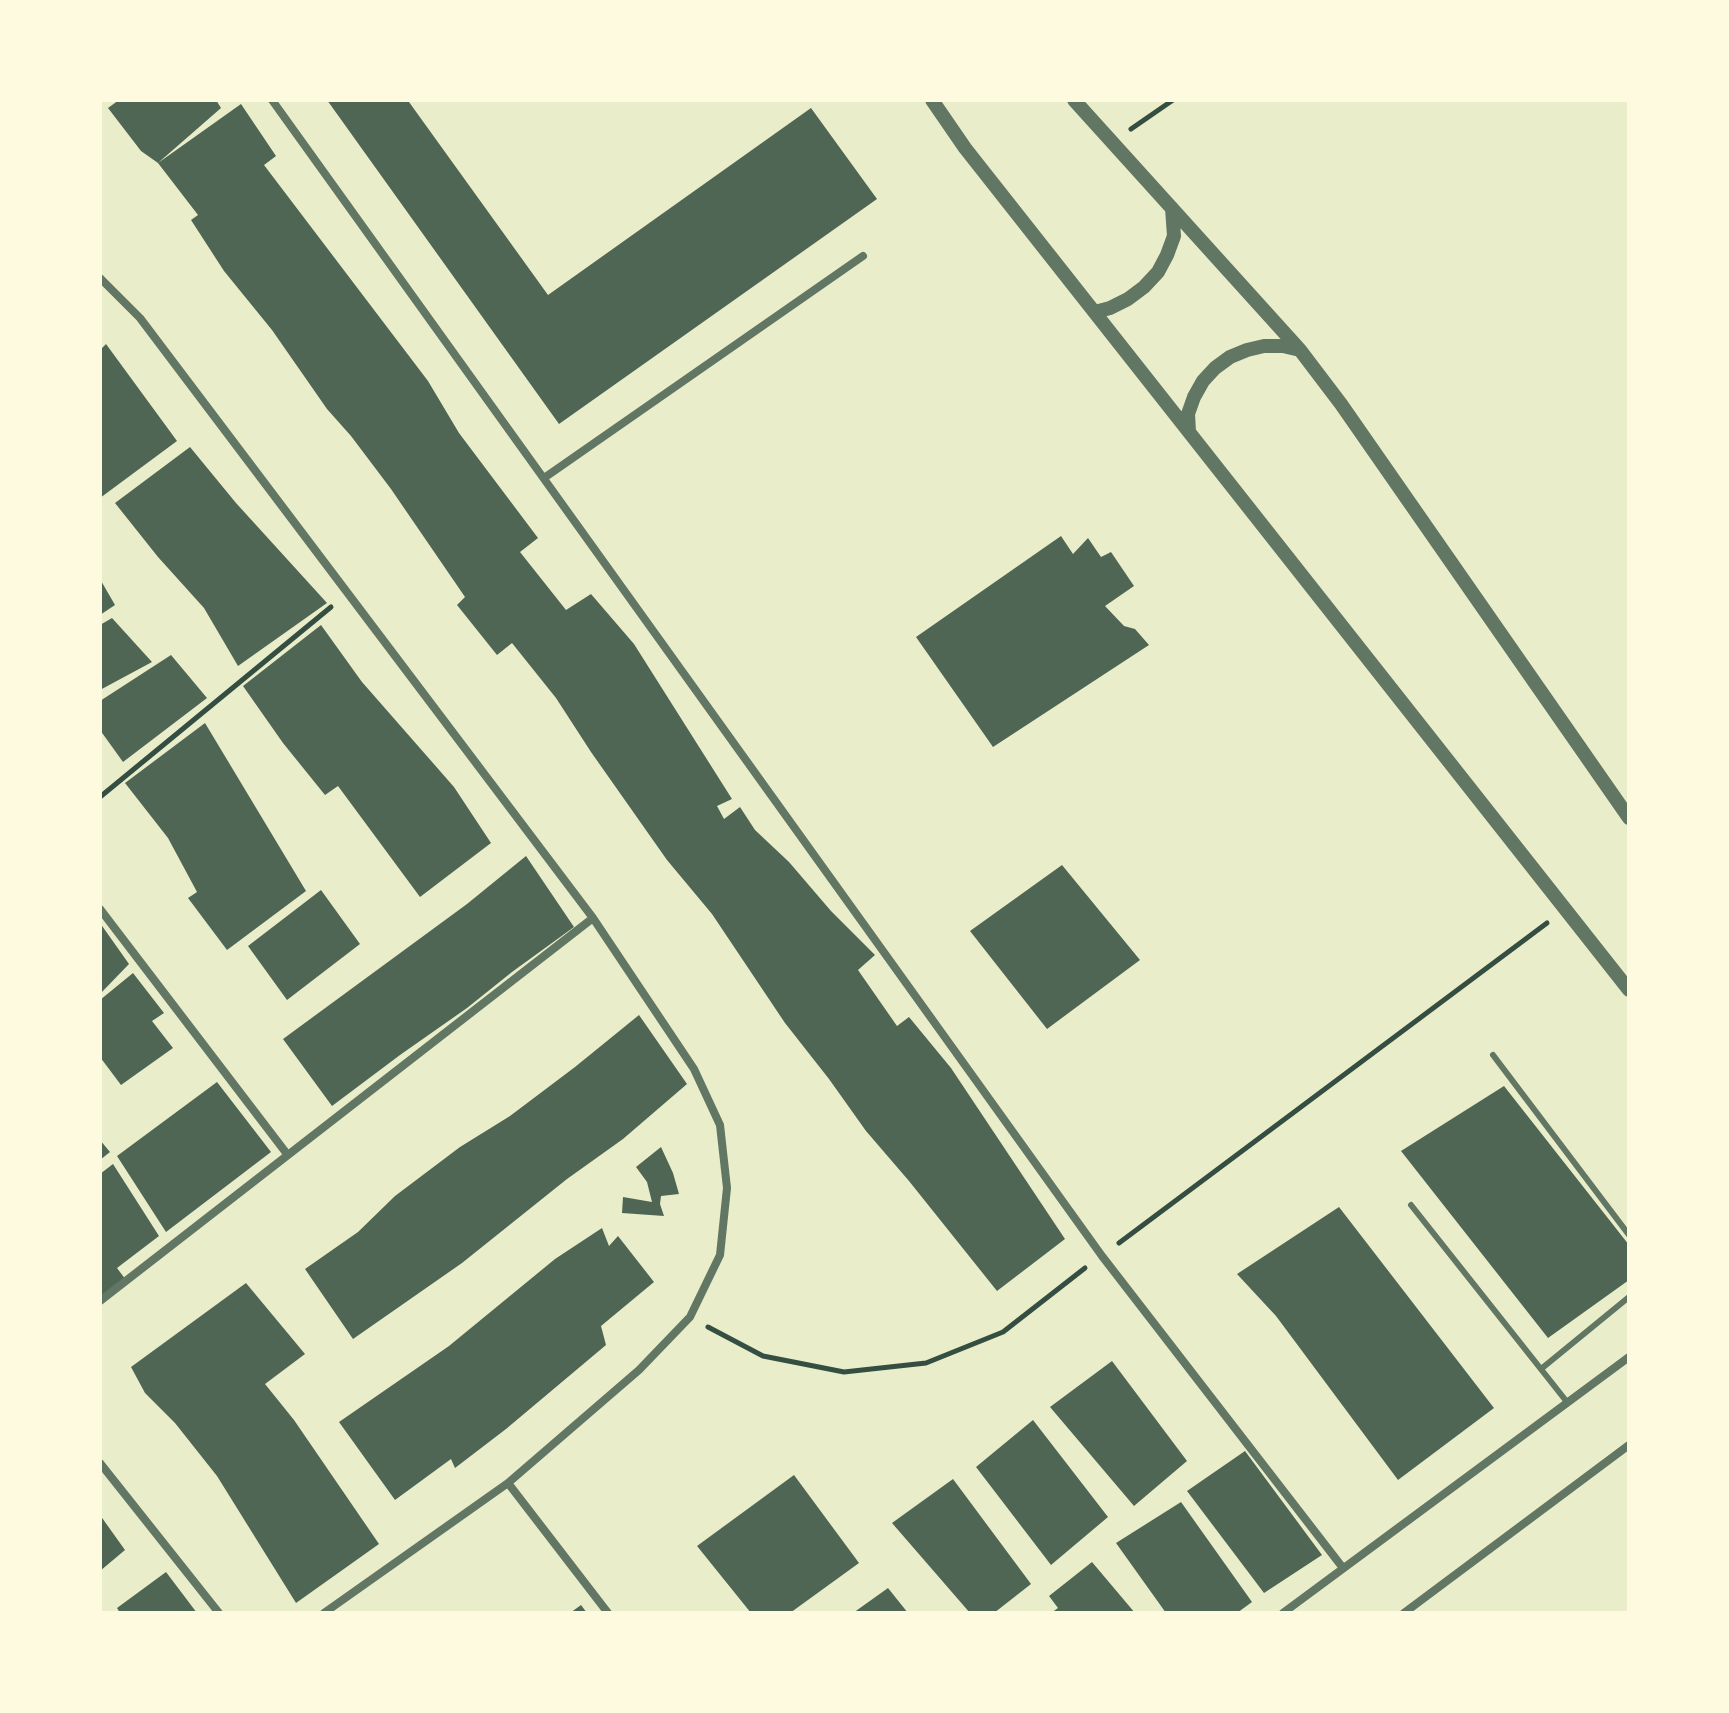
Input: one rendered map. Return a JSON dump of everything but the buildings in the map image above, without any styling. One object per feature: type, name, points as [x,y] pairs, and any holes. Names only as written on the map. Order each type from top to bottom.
[{"type":"street","points":[[272,100],[1102,1256],[1343,1568]]},
{"type":"street","points":[[932,100],[965,148],[1629,990]]},
{"type":"street","points":[[1074,100],[1300,350],[1341,404],[1629,818]]},
{"type":"street","points":[[1095,312],[1128,299],[1158,272],[1174,236],[1172,208]]},
{"type":"street","points":[[544,478],[863,256]]},
{"type":"street","points":[[100,278],[140,318],[593,918],[694,1069],[720,1125],[727,1188],[720,1255],[690,1317],[639,1370],[508,1483],[324,1613]]},
{"type":"street","points":[[1189,432],[1188,414],[1194,397],[1215,368],[1230,357],[1264,346],[1300,350]]},
{"type":"street","points":[[100,909],[287,1154]]},
{"type":"street","points":[[100,1301],[593,918]]},
{"type":"street","points":[[1283,1613],[1629,1357]]},
{"type":"street","points":[[1404,1613],[1629,1445]]},
{"type":"street","points":[[100,1463],[219,1613]]},
{"type":"street","points":[[508,1483],[608,1613]]},
{"type":"lane","points":[[1493,1055],[1629,1235]]},
{"type":"lane","points":[[1411,1205],[1567,1402]]},
{"type":"lane","points":[[1541,1369],[1629,1297]]},
{"type":"path","points":[[1111,142],[1173,100]]},
{"type":"path","points":[[100,797],[348,594]]},
{"type":"path","points":[[690,1317],[763,1356],[844,1372],[926,1363],[1003,1332],[1566,909]]}]
